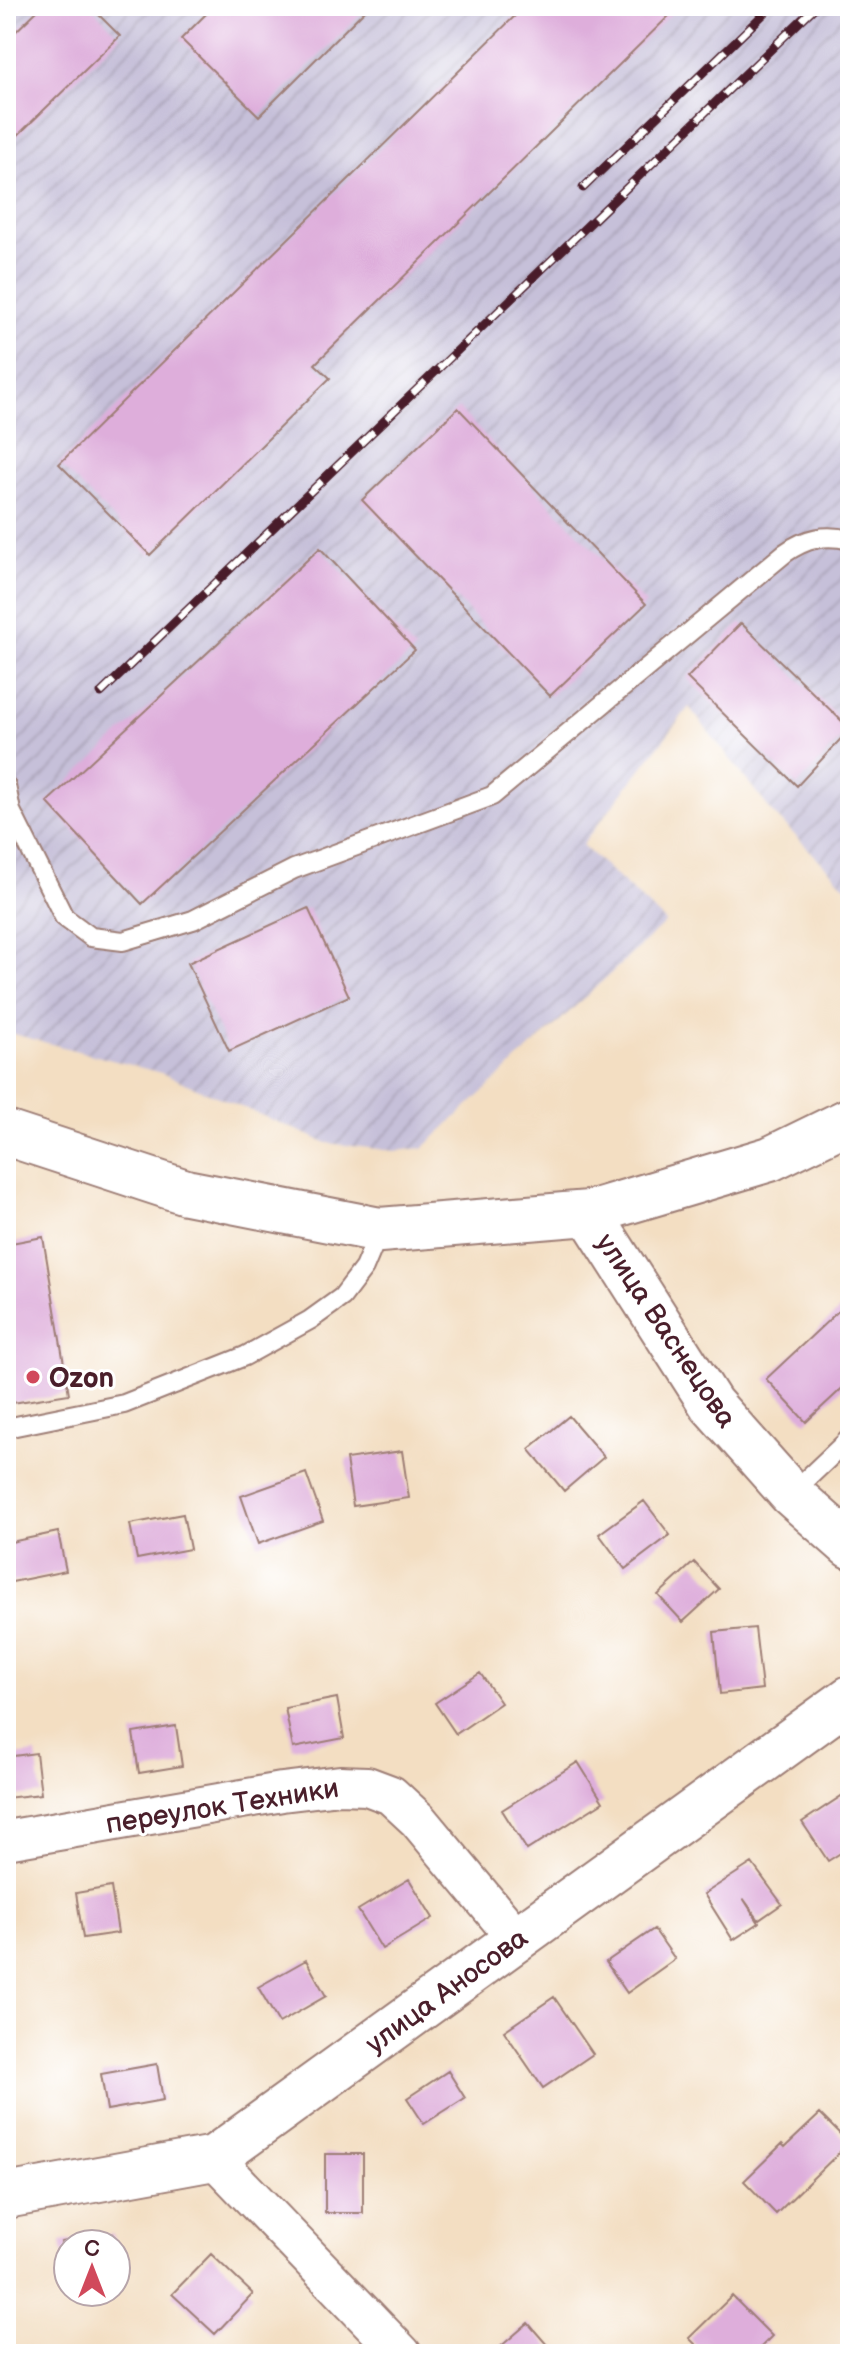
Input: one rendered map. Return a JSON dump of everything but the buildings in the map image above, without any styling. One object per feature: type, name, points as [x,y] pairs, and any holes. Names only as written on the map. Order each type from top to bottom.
[{"type":"street","points":[[6,1133],[186,1192],[380,1230],[589,1213],[770,1159],[850,1120]]},
{"type":"street","name":"улица Васнецова","points":[[589,1213],[711,1404],[791,1494],[850,1546]]},
{"type":"street","name":"улица Аносова","points":[[6,2196],[214,2158],[850,1698]]},
{"type":"street","name":"переулок Техники","points":[[6,1840],[282,1792],[340,1785],[367,1786],[391,1795],[418,1820],[517,1939]]},
{"type":"street","points":[[214,2158],[402,2354]]},
{"type":"lane","points":[[6,786],[11,811],[64,917],[91,937],[123,941],[193,920],[294,869],[492,796],[801,541],[821,537],[850,540]]},
{"type":"lane","points":[[6,1428],[124,1404],[245,1356],[310,1320],[342,1297],[364,1268],[380,1230]]},
{"type":"lane","points":[[791,1494],[850,1438]]},
{"type":"shaded area","points":[[6,6],[850,6],[850,891],[772,812],[689,707],[582,845],[666,922],[423,1148],[395,1151],[327,1143],[161,1073],[6,1032]]},
{"type":"railway","points":[[583,188],[772,6]]},
{"type":"railway","points":[[101,693],[816,6]]},
{"type":"place","name":"Ozon","points":[[33,1377]]}]
